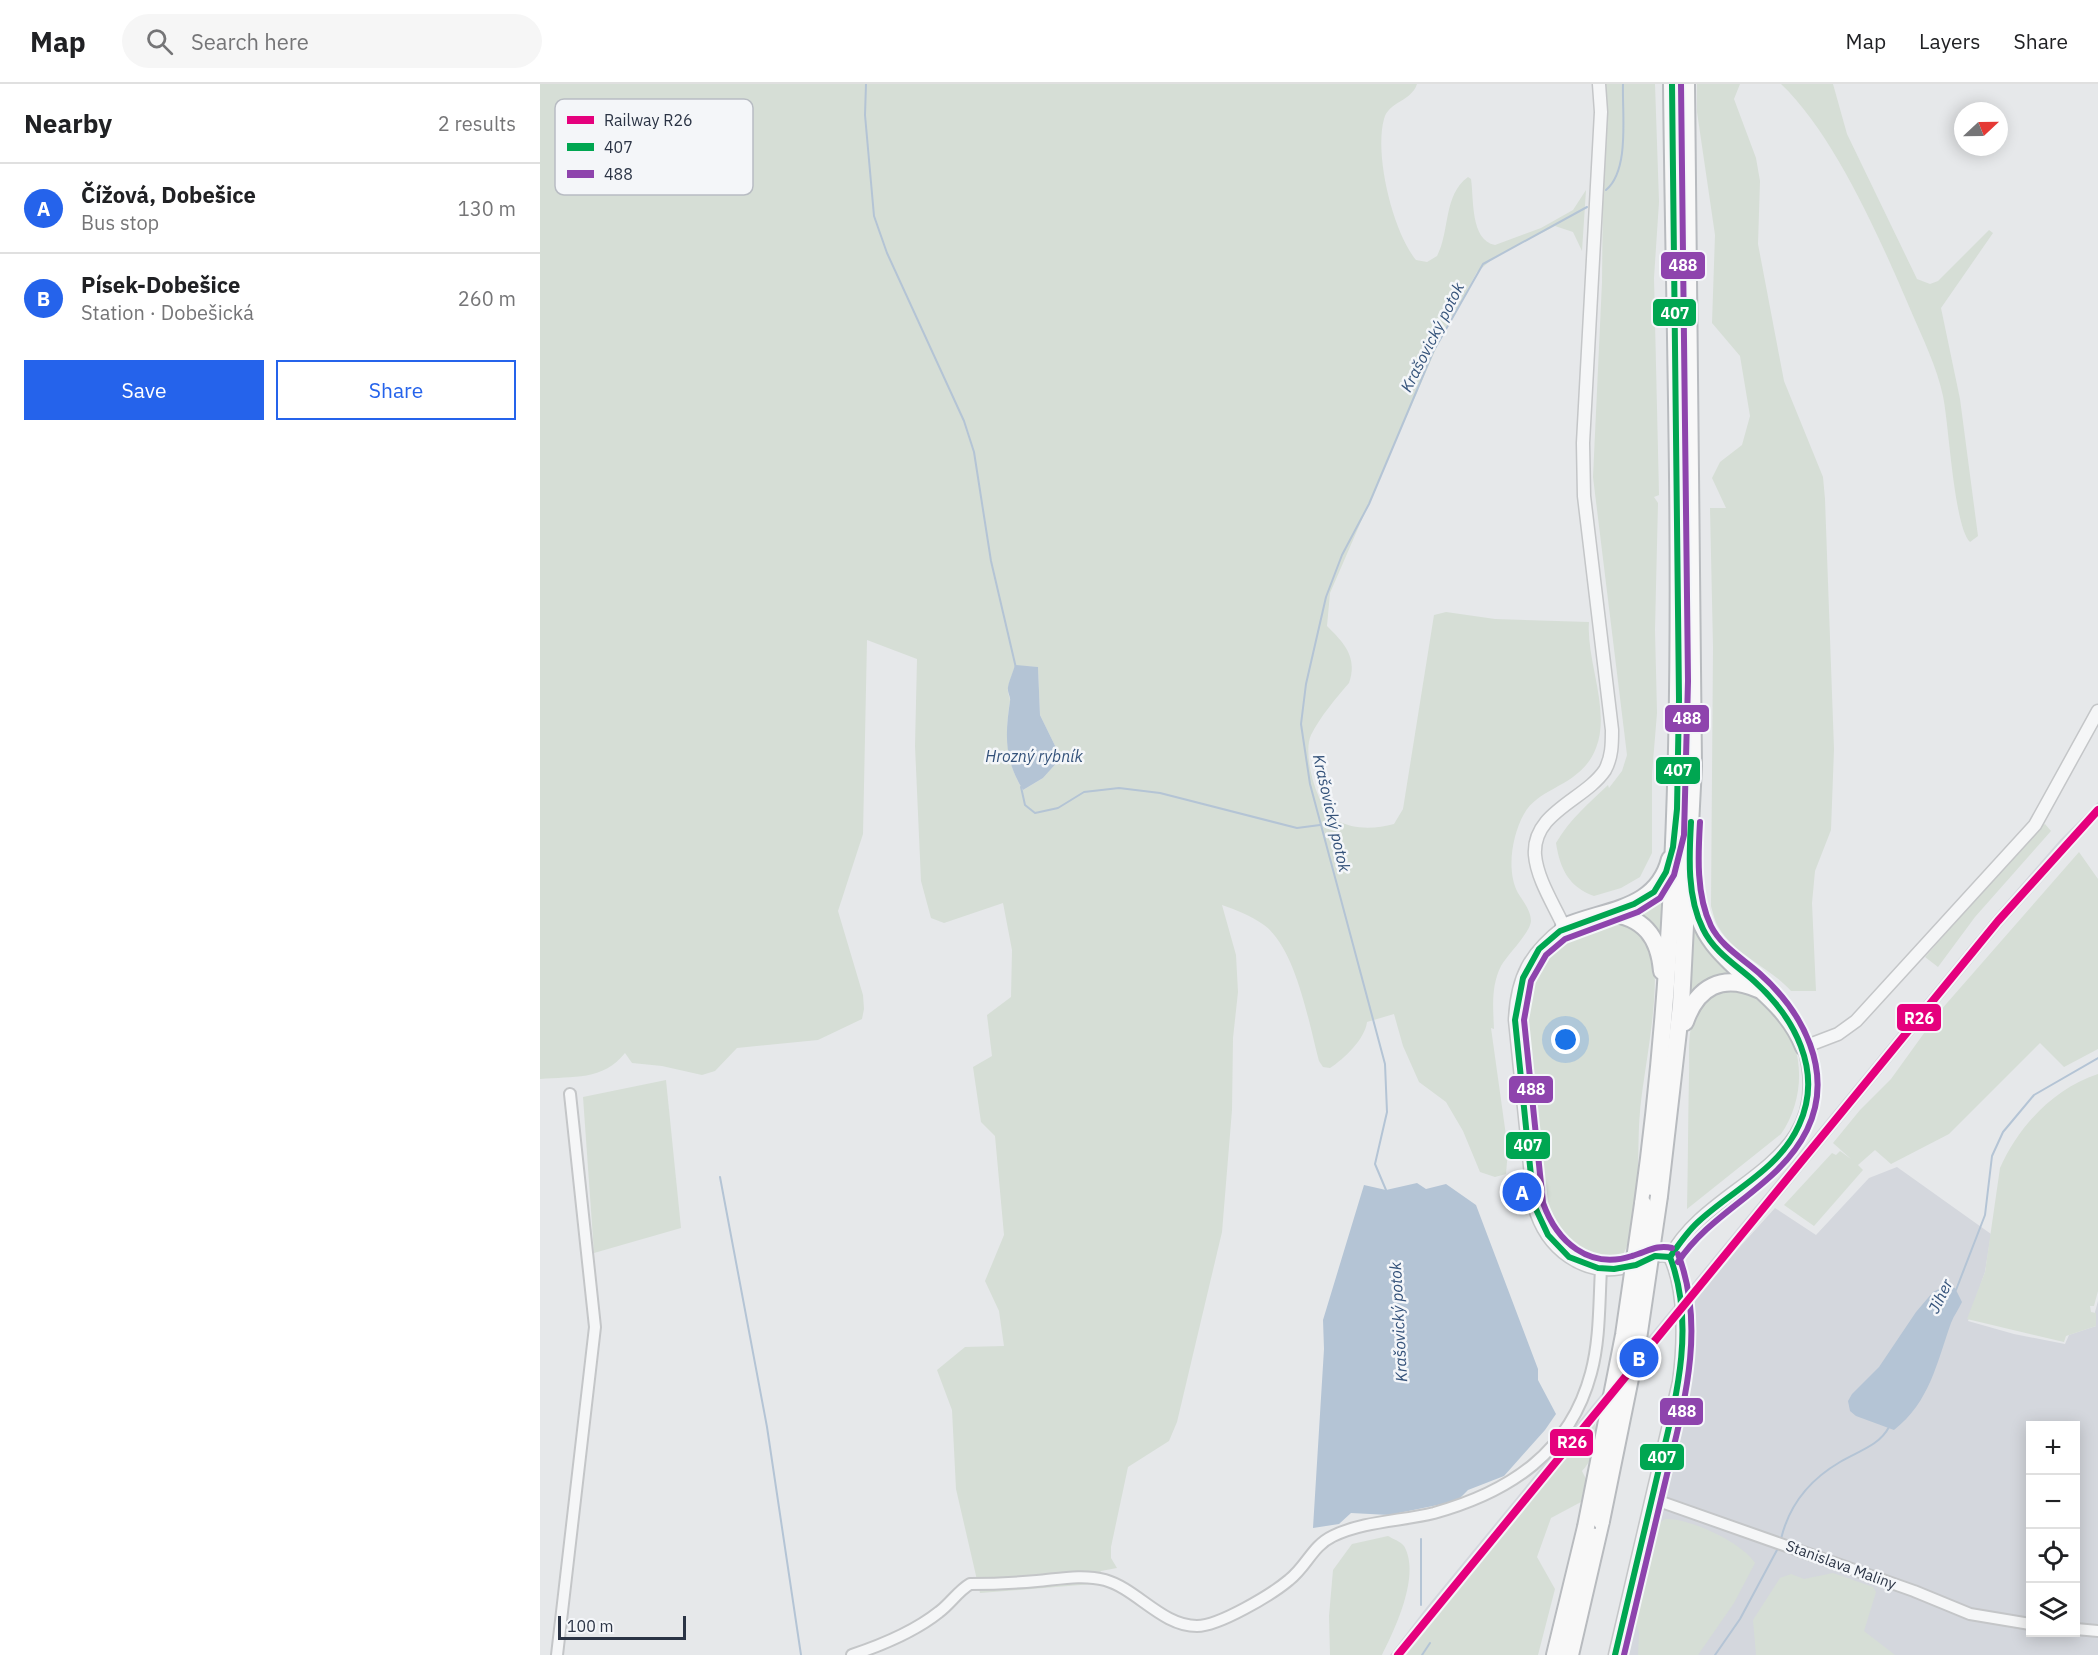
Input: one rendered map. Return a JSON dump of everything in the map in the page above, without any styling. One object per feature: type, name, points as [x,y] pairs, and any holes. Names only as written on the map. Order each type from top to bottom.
[{"type":"highway","points":[[1569,1655],[1594,1524],[1644,1203],[1665,1008],[1676,832],[1678,624],[1672,84]]},
{"type":"highway","points":[[1555,1655],[1594,1524],[1638,1339],[1659,1196],[1676,1050],[1693,766],[1686,84]]},
{"type":"highway","points":[[1564,927],[1642,899],[1658,887],[1666,873],[1676,832]]},
{"type":"highway","points":[[1690,843],[1696,909],[1701,927],[1722,954],[1769,996],[1791,1020],[1804,1047]]},
{"type":"highway","points":[[1608,913],[1632,918],[1653,935],[1660,954],[1665,1008]]},
{"type":"highway","points":[[1676,1050],[1690,1008],[1708,989],[1734,982],[1754,987],[1769,996]]},
{"type":"street","points":[[1599,84],[1601,112],[1583,443],[1584,496],[1607,686],[1612,752],[1605,769],[1593,783],[1555,812],[1545,822],[1536,839],[1535,854],[1538,870],[1564,927],[1546,941],[1534,956],[1516,995],[1515,1020],[1531,1185],[1539,1222],[1548,1238],[1570,1259],[1601,1269],[1633,1266],[1659,1255],[1670,1257]]},
{"type":"street","points":[[1614,1655],[1653,1499],[1682,1358],[1678,1285],[1670,1257],[1686,1232],[1756,1177],[1789,1144],[1804,1115],[1808,1095],[1808,1066],[1804,1047],[1829,1038],[1856,1022],[2035,825],[2098,711]]},
{"type":"street","points":[[557,1655],[596,1327],[570,1094]]},
{"type":"street","points":[[852,1655],[913,1629],[939,1612],[970,1584],[1086,1577],[1120,1586],[1177,1622],[1195,1626],[1209,1624],[1225,1619],[1289,1580],[1316,1546],[1333,1536],[1424,1515],[1492,1494],[1540,1458],[1561,1437],[1575,1416],[1591,1371],[1596,1340],[1601,1269]]},
{"type":"street","name":"Stanislava Maliny","points":[[1653,1499],[1914,1591],[1970,1614],[2026,1623]]},
{"type":"street","points":[[2080,1629],[2098,1631]]},
{"type":"shaded area","points":[[540,84],[1417,84],[1410,95],[1390,108],[1384,119],[1382,134],[1384,172],[1393,213],[1416,260],[1427,262],[1437,256],[1454,194],[1468,177],[1471,179],[1477,227],[1487,242],[1495,245],[1541,228],[1573,210],[1586,190],[1582,251],[1573,232],[1555,226],[1495,257],[1477,272],[1438,344],[1330,593],[1327,626],[1348,651],[1352,666],[1351,674],[1349,683],[1311,735],[1308,755],[1317,793],[1329,814],[1336,820],[1357,827],[1372,828],[1394,824],[1403,809],[1434,615],[1446,612],[1495,619],[1589,622],[1591,653],[1601,718],[1596,748],[1581,771],[1539,797],[1531,805],[1516,832],[1512,853],[1514,884],[1528,910],[1531,921],[1523,937],[1501,966],[1494,989],[1494,1029],[1491,1028],[1508,1150],[1506,1174],[1495,1177],[1480,1172],[1463,1131],[1446,1102],[1419,1082],[1403,1046],[1394,1014],[1367,1022],[1358,1042],[1347,1054],[1330,1068],[1323,1067],[1319,1061],[1300,988],[1285,951],[1264,925],[1222,905],[1236,955],[1238,992],[1233,1038],[1232,1110],[1222,1232],[1177,1422],[1169,1441],[1128,1467],[1111,1547],[1111,1558],[1117,1568],[1101,1571],[1093,1584],[980,1593],[956,1489],[952,1410],[937,1370],[965,1347],[1004,1346],[999,1311],[985,1281],[1004,1235],[995,1136],[981,1122],[973,1067],[992,1056],[987,1015],[1011,997],[1012,950],[1003,903],[944,923],[931,918],[921,881],[915,746],[917,659],[867,640],[863,834],[838,911],[863,995],[862,1019],[818,1040],[737,1048],[715,1071],[702,1075],[662,1066],[632,1063],[625,1053],[616,1062],[597,1073],[540,1079]],"holes":[[[1015,666],[1038,667],[1040,715],[1061,758],[1043,778],[1023,790],[1013,769],[1007,735],[1010,701],[1008,690]]]},
{"type":"shaded area","points":[[1604,84],[1655,84],[1659,202],[1654,278],[1659,495],[1654,497],[1658,503],[1655,630],[1657,713],[1652,774],[1652,853],[1640,877],[1621,888],[1594,896],[1578,888],[1567,876],[1560,861],[1556,843],[1580,812],[1608,785],[1609,788],[1622,771],[1627,755],[1593,477],[1602,282]]},
{"type":"shaded area","points":[[1697,84],[1740,84],[1734,99],[1756,158],[1760,181],[1758,244],[1784,381],[1823,477],[1834,749],[1831,830],[1815,871],[1812,903],[1816,991],[1791,991],[1774,975],[1734,946],[1719,928],[1711,906],[1713,647],[1710,508],[1726,508],[1712,478],[1720,462],[1742,445],[1750,416],[1740,356],[1712,323],[1715,235],[1697,112]]},
{"type":"shaded area","points":[[1781,84],[1833,84],[1847,134],[1917,279],[1930,284],[1938,281],[1989,230],[1993,233],[1941,308],[1960,399],[1978,536],[1970,542],[1964,533],[1956,497],[1943,396],[1929,353],[1886,254],[1838,160],[1820,131]]},
{"type":"shaded area","points":[[2098,802],[2098,819],[2003,925],[1737,1250],[1775,1208],[1816,1235],[1869,1178],[1897,1167],[1991,1234],[1985,1272],[1968,1321],[2014,1334],[2065,1344],[2069,1335],[2096,1326],[2095,1312],[2098,1301],[2098,1655],[1621,1655],[1690,1307],[1406,1655],[1390,1655],[1426,1608],[1993,917],[2060,840]]},
{"type":"shaded area","points":[[2045,824],[2051,831],[1975,917],[1938,967],[1925,957],[2039,827]]},
{"type":"shaded area","points":[[2079,852],[2098,879],[2098,1049],[2064,1067],[2040,1043],[1949,1134],[1891,1164],[1875,1150],[1858,1165],[1863,1170],[1814,1226],[1784,1205],[1832,1153],[1836,1155],[1840,1151],[1851,1159],[1833,1143],[1860,1110],[1891,1079],[1940,1011]]},
{"type":"shaded area","points":[[1667,879],[1663,947],[1622,911]]},
{"type":"shaded area","points":[[1617,920],[1647,942],[1652,954],[1655,988],[1640,1112],[1636,1206],[1633,1225],[1629,1242],[1622,1256],[1599,1260],[1583,1258],[1569,1250],[1564,1244],[1554,1223],[1544,1191],[1531,1108],[1528,1024],[1531,991],[1538,969],[1545,960],[1562,943],[1573,936],[1606,922]]},
{"type":"shaded area","points":[[1693,922],[1745,978],[1687,1003]]},
{"type":"shaded area","points":[[1735,989],[1757,998],[1775,1012],[1787,1029],[1795,1049],[1799,1070],[1798,1092],[1792,1114],[1781,1134],[1687,1209],[1691,1026],[1697,1011],[1704,1002],[1718,993]]},
{"type":"shaded area","points":[[2098,1074],[2098,1291],[2094,1306],[2090,1306],[2091,1312],[2096,1313],[2096,1326],[2066,1336],[2064,1342],[1967,1319],[1985,1272],[2000,1168],[2008,1153],[2027,1124],[2052,1099],[2066,1089]]},
{"type":"shaded area","points":[[666,1080],[681,1228],[594,1253],[583,1097]]},
{"type":"shaded area","points":[[1595,1423],[1594,1448],[1582,1471],[1586,1479],[1581,1502],[1551,1518],[1537,1557],[1555,1589],[1538,1655],[1406,1655]]},
{"type":"shaded area","points":[[1665,1519],[1687,1522],[1714,1533],[1739,1547],[1755,1563],[1734,1603],[1698,1655],[1638,1655],[1639,1633],[1635,1617],[1653,1534],[1658,1524]]},
{"type":"shaded area","points":[[1388,1536],[1404,1546],[1410,1572],[1399,1617],[1382,1655],[1330,1655],[1329,1616],[1333,1570],[1352,1544]]},
{"type":"shaded area","points":[[1833,1573],[1873,1587],[1876,1592],[1864,1631],[1895,1655],[1756,1655],[1753,1620],[1780,1578],[1791,1574],[1804,1579]]},
{"type":"water","name":"Hrozný rybník","points":[[1015,665],[1038,667],[1040,715],[1061,758],[1043,778],[1023,790],[1012,768],[1007,736],[1010,699],[1008,687]]},
{"type":"water","points":[[1417,1183],[1426,1189],[1446,1184],[1476,1205],[1538,1369],[1538,1380],[1556,1414],[1545,1430],[1504,1476],[1468,1490],[1457,1501],[1389,1515],[1351,1513],[1339,1524],[1313,1528],[1324,1349],[1323,1320],[1364,1185],[1386,1190]]},
{"type":"water","points":[[1947,1285],[1955,1288],[1962,1302],[1951,1323],[1931,1381],[1916,1407],[1894,1430],[1856,1416],[1850,1411],[1848,1401],[1852,1394],[1879,1367],[1916,1312],[1933,1292]]},
{"type":"waterway","points":[[866,84],[865,115],[874,216],[887,253],[964,421],[974,452],[991,561],[1016,668]]},
{"type":"waterway","name":"Krašovický potok","points":[[1606,190],[1614,181],[1622,156],[1623,84]]},
{"type":"waterway","name":"Krašovický potok","points":[[1386,1190],[1375,1164],[1387,1112],[1385,1064],[1310,784],[1301,724],[1306,684],[1326,597],[1342,555],[1369,504],[1433,352],[1483,264],[1587,207]]},
{"type":"waterway","points":[[1021,787],[1025,805],[1035,813],[1058,808],[1084,792],[1119,788],[1160,793],[1297,828],[1320,825]]},
{"type":"waterway","name":"Jiher","points":[[1956,1290],[1985,1215],[1992,1156],[2003,1132],[2034,1095],[2098,1058]]},
{"type":"waterway","points":[[720,1177],[767,1427],[801,1655]]},
{"type":"waterway","name":"Jiher","points":[[1781,1539],[1796,1504],[1811,1485],[1829,1469],[1874,1444],[1889,1427]]},
{"type":"waterway","name":"Krašovický potok","points":[[1421,1539],[1421,1605]]},
{"type":"waterway","name":"Jiher","points":[[1715,1655],[1740,1619],[1777,1550]]},
{"type":"waterway","name":"Krašovický potok","points":[[1422,1655],[1430,1643]]},
{"type":"rail line","name":"R26","points":[[1398,1655],[1998,921],[2098,810]]},
{"type":"transit line","name":"407","points":[[1670,1257],[1655,1256],[1636,1265],[1614,1269],[1598,1268],[1569,1257],[1548,1235],[1534,1205],[1515,1020],[1523,978],[1539,949],[1560,931],[1634,904],[1654,892],[1666,872],[1673,847],[1677,809],[1679,699],[1672,84]]},
{"type":"transit line","name":"488","points":[[1672,1248],[1657,1248],[1632,1256],[1602,1259],[1589,1256],[1577,1249],[1557,1230],[1543,1203],[1524,1020],[1531,981],[1546,955],[1565,939],[1638,912],[1660,898],[1674,875],[1684,835],[1688,681],[1681,84]]},
{"type":"transit line","name":"407","points":[[1670,1257],[1698,1222],[1780,1155],[1799,1125],[1806,1105],[1808,1085],[1801,1046],[1781,1011],[1754,981],[1713,945],[1703,929],[1694,904],[1692,890],[1691,822]]},
{"type":"transit line","name":"488","points":[[1678,1262],[1692,1243],[1763,1183],[1795,1150],[1807,1130],[1815,1108],[1818,1086],[1816,1065],[1810,1044],[1789,1006],[1759,973],[1726,946],[1711,926],[1700,888],[1700,822]]},
{"type":"transit line","name":"488","points":[[1624,1655],[1684,1402],[1691,1343],[1691,1313],[1687,1283],[1678,1254]]},
{"type":"transit line","name":"407","points":[[1615,1655],[1668,1433],[1679,1374],[1682,1315],[1678,1286],[1670,1257]]},
{"type":"place","name":"Čížová, Dobešice","points":[[1522,1192]]},
{"type":"place","name":"Písek-Dobešice","points":[[1639,1358]]}]
